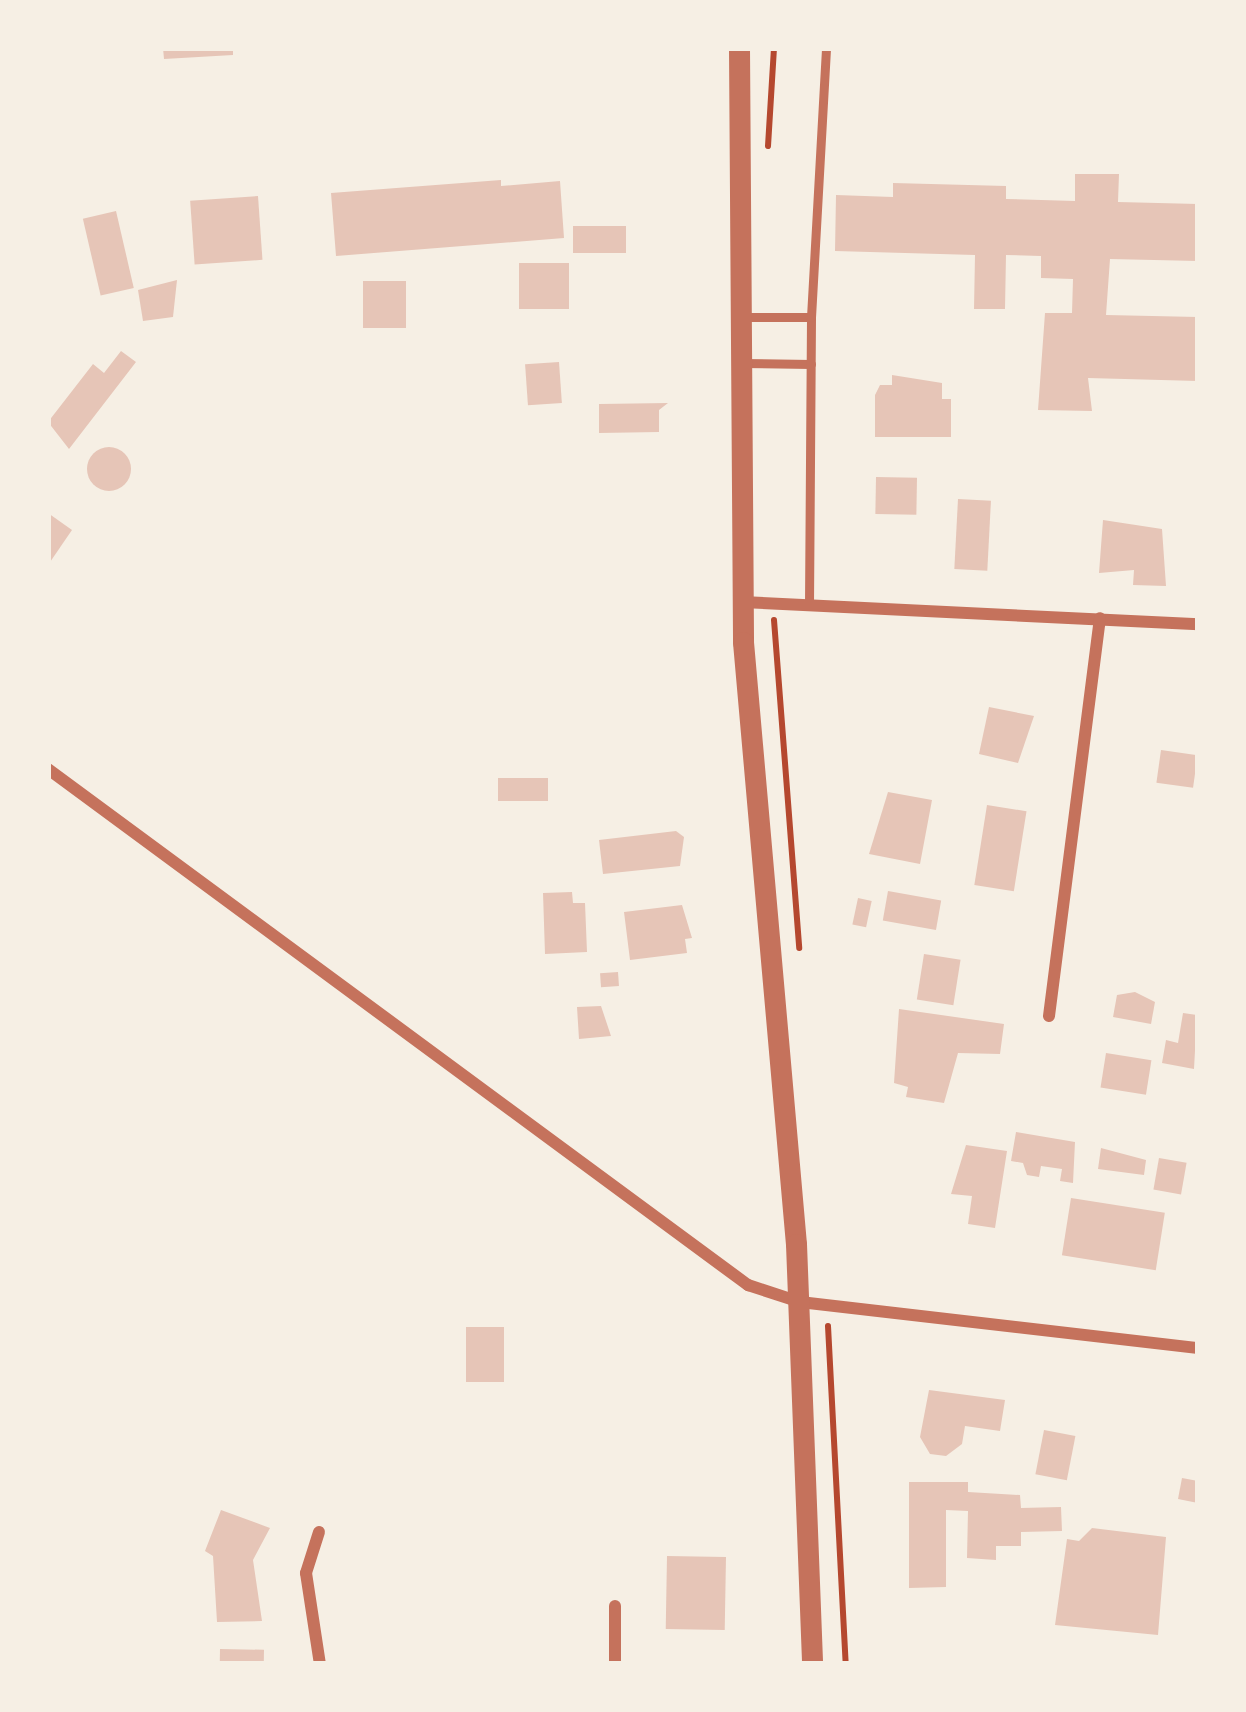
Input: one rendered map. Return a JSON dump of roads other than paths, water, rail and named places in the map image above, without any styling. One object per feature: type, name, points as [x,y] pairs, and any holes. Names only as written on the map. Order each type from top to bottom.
[{"type":"street","points":[[740,48],[742,602],[800,1303],[816,1663]]},
{"type":"street","points":[[742,602],[1198,625]]},
{"type":"street","points":[[1049,1016],[1100,618]]},
{"type":"street","points":[[48,769],[748,1285],[800,1303],[1198,1348]]},
{"type":"street","points":[[320,1532],[306,1573],[320,1664]]},
{"type":"street","points":[[615,1606],[615,1664]]},
{"type":"lane","points":[[808,605],[812,317],[826,48]]},
{"type":"lane","points":[[740,316],[812,317]]},
{"type":"lane","points":[[740,363],[811,364]]}]
